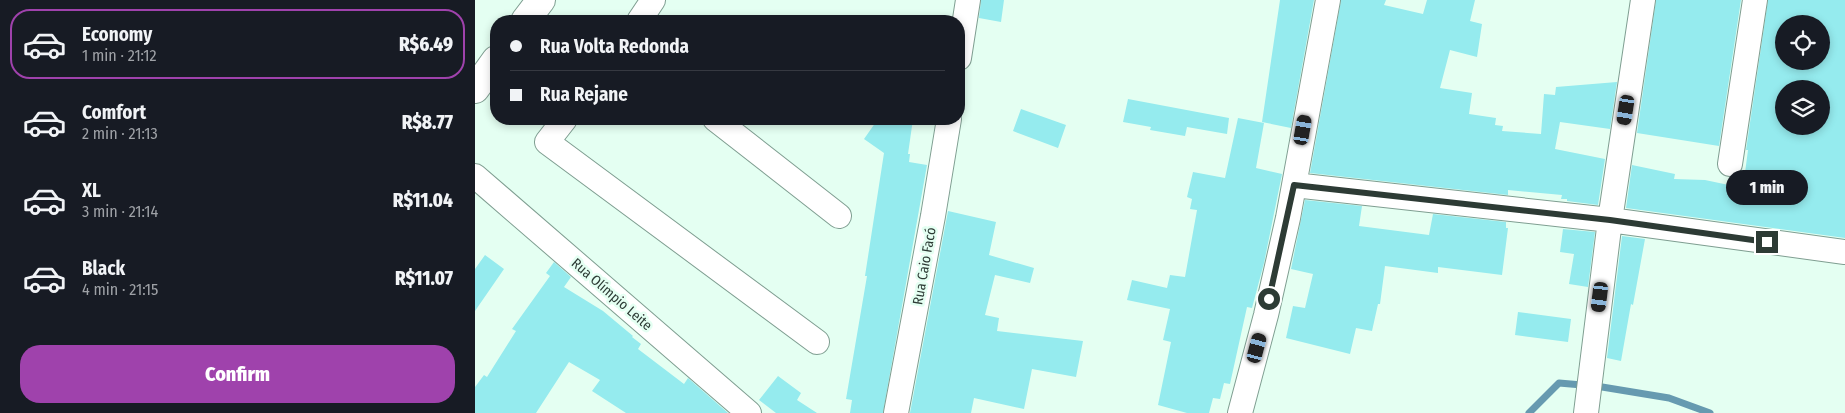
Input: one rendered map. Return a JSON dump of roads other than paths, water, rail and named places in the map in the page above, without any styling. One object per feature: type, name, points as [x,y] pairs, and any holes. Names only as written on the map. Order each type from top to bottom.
[{"type":"street","points":[[530,15],[541,0]]},
{"type":"street","points":[[643,15],[653,0]]},
{"type":"street","points":[[965,19],[968,0]]},
{"type":"street","points":[[1240,413],[1266,315],[1294,185],[1327,0]]},
{"type":"street","points":[[1586,413],[1610,220],[1643,0]]},
{"type":"street","points":[[1730,164],[1755,0]]},
{"type":"street","points":[[475,89],[490,68]]},
{"type":"street","points":[[560,125],[547,142],[817,342]]},
{"type":"street","points":[[723,125],[839,216]]},
{"type":"street","name":"Rua Caio Facó","points":[[896,413],[948,125]]},
{"type":"street","name":"Rua Olímpio Leite","points":[[475,176],[749,413]]},
{"type":"street","points":[[1294,185],[1610,220],[1845,252]]},
{"type":"waterway","points":[[1529,413],[1559,383],[1582,385]]},
{"type":"waterway","points":[[1596,386],[1669,398],[1710,413]]}]
